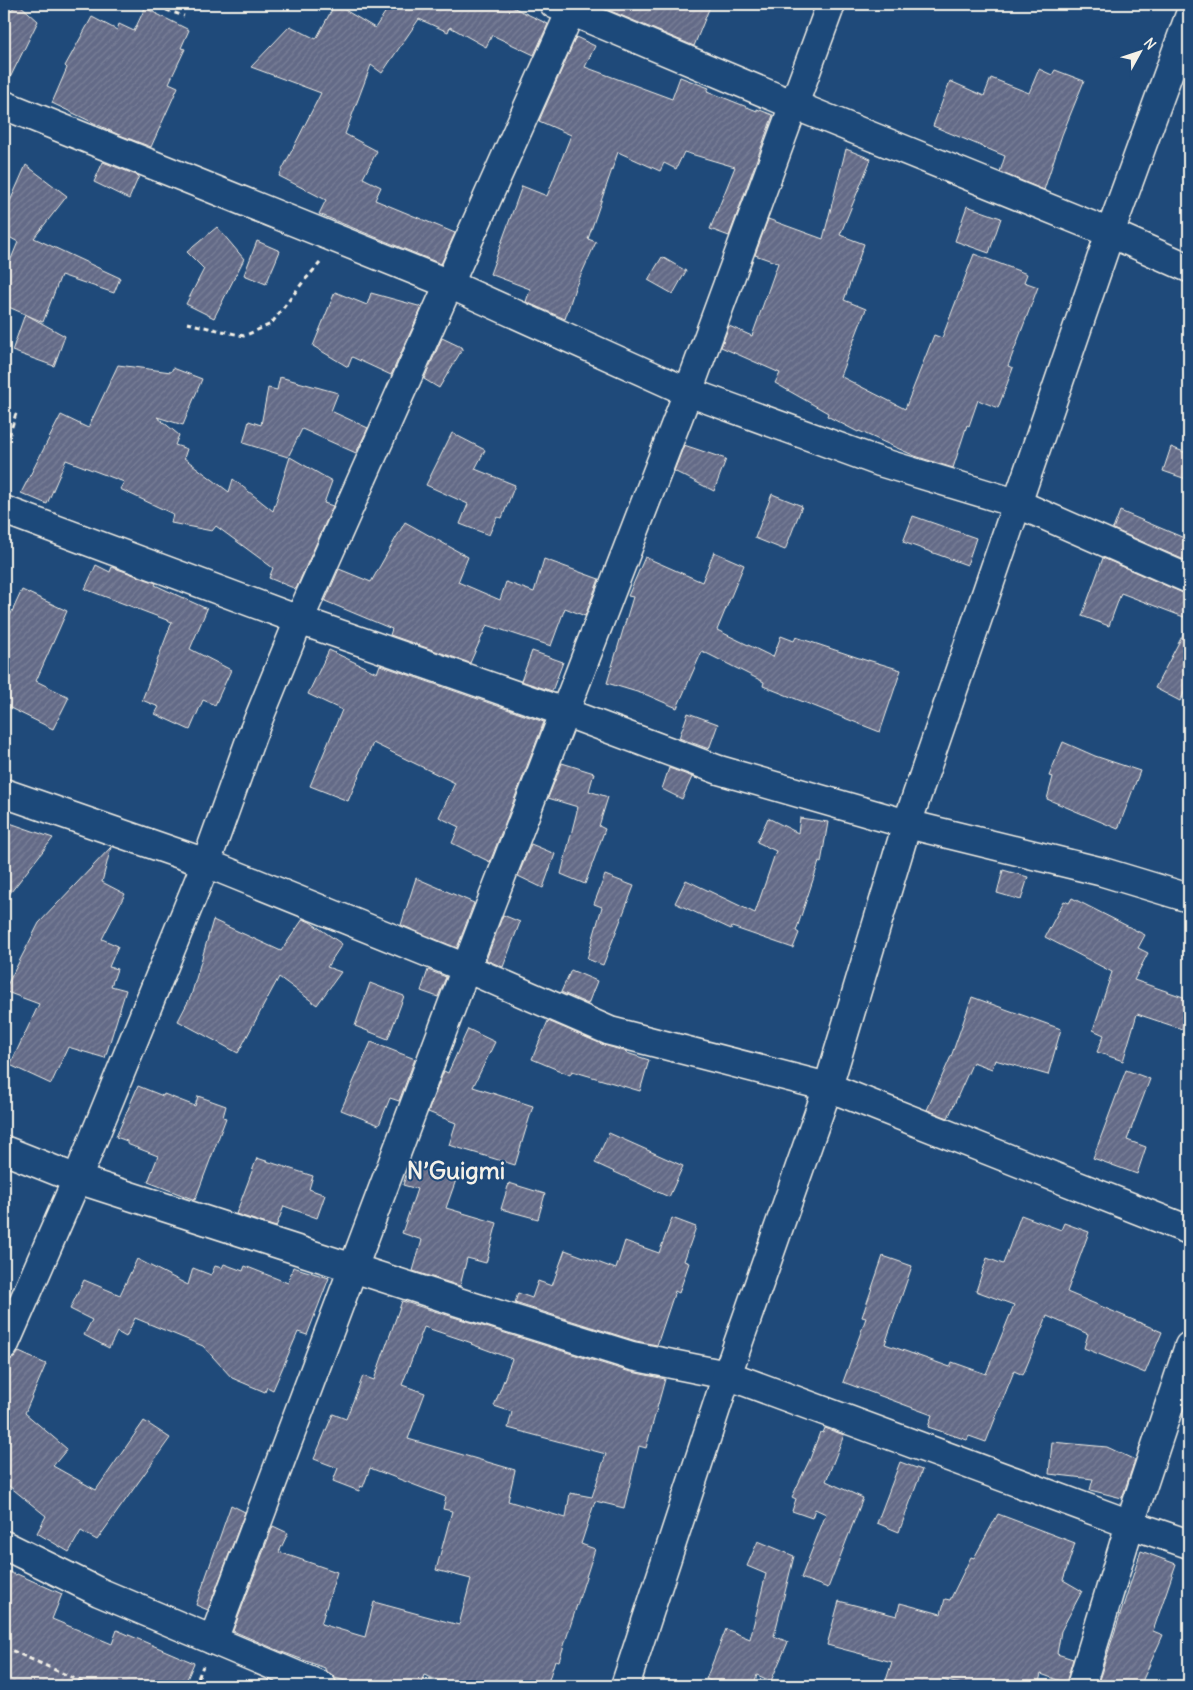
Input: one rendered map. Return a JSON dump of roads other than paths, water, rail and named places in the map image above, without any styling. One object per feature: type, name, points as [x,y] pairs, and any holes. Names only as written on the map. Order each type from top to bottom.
[{"type":"street","points":[[213,1640],[466,968],[688,392],[831,4]]},
{"type":"street","points":[[4,1346],[77,1178],[206,863],[252,735],[299,620],[449,284],[565,7],[794,105],[1110,233],[1189,268]]},
{"type":"street","points":[[625,1686],[727,1375],[828,1087],[907,824],[1110,233],[1189,17]]},
{"type":"street","points":[[4,105],[449,284],[688,392],[880,462],[1016,503],[1189,579]]},
{"type":"street","points":[[4,510],[299,620],[564,712],[719,770],[907,824],[1103,872],[1189,898]]},
{"type":"street","points":[[4,793],[206,863],[466,968],[610,1031],[828,1087],[1189,1230]]},
{"type":"street","points":[[4,1150],[77,1178],[632,1356],[727,1375],[1189,1544]]},
{"type":"street","points":[[1081,1686],[1130,1524],[1189,1346]]},
{"type":"street","points":[[4,1545],[99,1592],[322,1686]]},
{"type":"district","name":"N’Guigmi","points":[[456,1170]]}]
